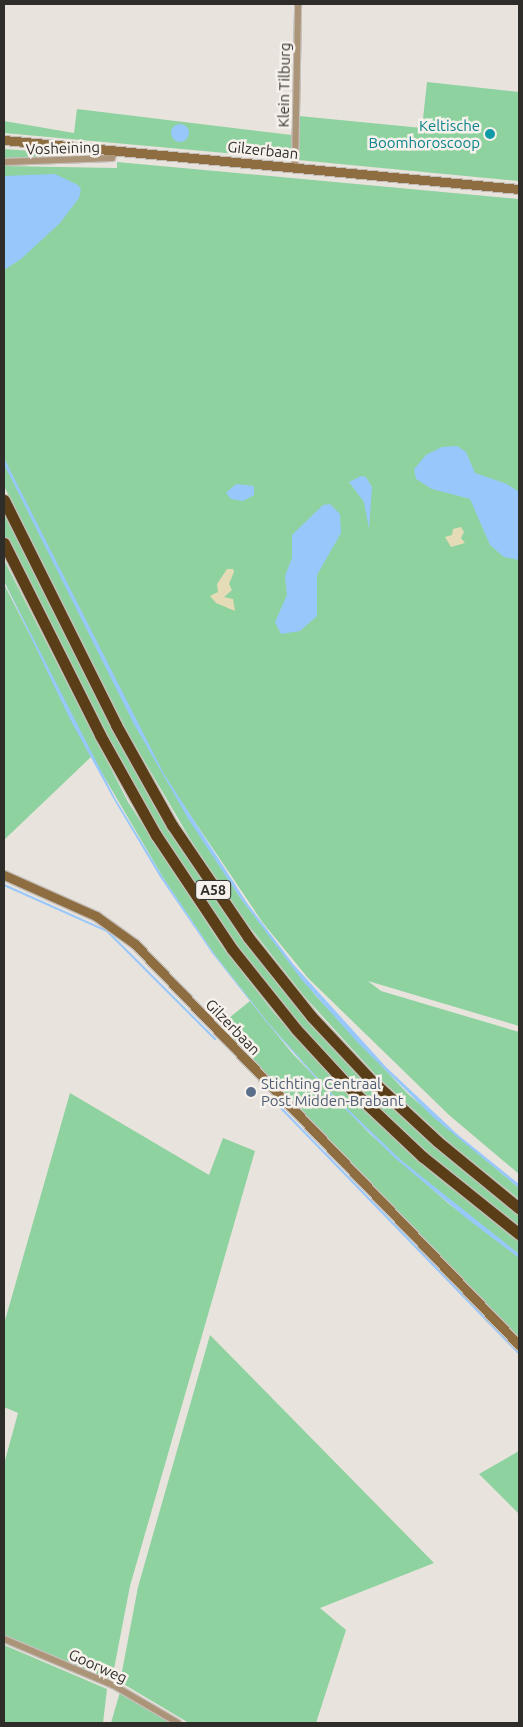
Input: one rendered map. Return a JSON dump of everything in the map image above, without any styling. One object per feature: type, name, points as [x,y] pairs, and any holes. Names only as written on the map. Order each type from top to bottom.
[{"type":"highway","name":"A58","points":[[4,500],[116,725],[172,825],[248,937],[311,1016],[368,1077],[437,1141],[519,1208]]},
{"type":"highway","name":"A58","points":[[4,542],[100,735],[156,835],[232,949],[296,1029],[354,1092],[423,1157],[519,1234]]},
{"type":"street","name":"Klein Tilburg","points":[[295,167],[298,4]]},
{"type":"street","name":"Gilzerbaan","points":[[4,140],[115,149],[519,189]]},
{"type":"street","name":"Vosheining","points":[[4,162],[112,158],[115,149]]},
{"type":"street","name":"Gilzerbaan","points":[[4,875],[89,913],[135,944],[519,1345]]},
{"type":"street","name":"Goorweg","points":[[4,1639],[113,1685],[178,1723]]},
{"type":"green space","points":[[427,82],[519,92],[519,181],[298,160],[299,116],[422,128]]},
{"type":"green space","points":[[77,109],[292,135],[292,159],[4,133],[4,121],[74,133]]},
{"type":"green space","points":[[4,149],[101,156],[4,159]]},
{"type":"green space","points":[[117,162],[519,199],[519,1026],[368,981],[381,991],[519,1032],[519,1174],[449,1115],[308,978],[263,923],[164,776],[239,896],[315,995],[408,1094],[519,1188],[519,1199],[454,1147],[376,1075],[304,996],[242,917],[192,842],[129,735],[4,486],[4,166],[117,168]]},
{"type":"green space","points":[[4,511],[128,756],[182,848],[230,921],[282,987],[338,1052],[430,1142],[519,1214],[519,1226],[431,1156],[354,1083],[283,1005],[221,924],[166,841],[98,722],[4,535]]},
{"type":"green space","points":[[4,560],[128,802],[221,945],[274,1013],[331,1076],[432,1173],[519,1241],[519,1254],[461,1212],[387,1148],[331,1093],[269,1024],[215,955],[164,879],[92,756],[4,840],[4,584],[58,690],[4,581]]},
{"type":"green space","points":[[250,1001],[292,1053],[371,1135],[449,1204],[519,1257],[519,1337],[219,1026]]},
{"type":"green space","points":[[70,1093],[209,1175],[223,1138],[255,1151],[130,1586],[113,1674],[108,1679],[4,1637],[4,1464],[18,1413],[4,1407],[4,1324]]},
{"type":"green space","points":[[210,1335],[434,1563],[320,1608],[346,1630],[316,1723],[189,1723],[120,1682],[138,1587]]},
{"type":"green space","points":[[519,1451],[519,1514],[479,1474]]},
{"type":"green space","points":[[4,1645],[107,1689],[103,1723],[4,1723]]},
{"type":"green space","points":[[120,1692],[173,1723],[111,1723]]},
{"type":"sand","points":[[461,527],[464,532],[461,538],[465,543],[451,547],[445,537],[452,535],[453,529]]},
{"type":"sand","points":[[227,569],[233,569],[234,572],[229,584],[232,590],[224,597],[233,599],[235,611],[216,603],[210,596],[218,592],[217,584]]},
{"type":"water","points":[[176,124],[184,124],[189,129],[187,140],[176,142],[171,137],[171,129]]},
{"type":"water","points":[[55,174],[78,185],[81,189],[79,198],[60,223],[21,259],[4,270],[4,176]]},
{"type":"water","points":[[457,446],[466,452],[475,473],[507,484],[519,492],[519,560],[504,557],[490,545],[470,499],[432,489],[416,479],[414,469],[426,455],[442,447]]},
{"type":"water","points":[[4,458],[164,774],[247,903],[294,965],[386,1067],[457,1134],[519,1184],[519,1188],[433,1117],[358,1043],[302,980],[239,896],[189,820],[134,724],[4,464]]},
{"type":"water","points":[[361,476],[366,477],[372,487],[369,529],[364,502],[349,482]]},
{"type":"water","points":[[236,484],[254,486],[254,495],[243,501],[231,499],[226,493]]},
{"type":"water","points":[[330,504],[340,514],[341,533],[317,575],[317,616],[300,631],[281,634],[275,622],[287,595],[285,576],[292,558],[292,535],[323,505]]},
{"type":"water","points":[[4,581],[115,798],[164,879],[215,955],[269,1024],[331,1093],[402,1161],[519,1254],[519,1258],[465,1217],[395,1158],[330,1094],[268,1024],[212,953],[160,877],[113,798],[70,719]]},
{"type":"waterway","points":[[4,885],[107,931],[215,1039]]},
{"type":"waterway","points":[[277,1104],[519,1354]]},
{"type":"place","name":"Keltische Boomhoroscoop","points":[[490,134]]},
{"type":"place","name":"Stichting Centraal Post Midden-Brabant","points":[[251,1092]]}]
